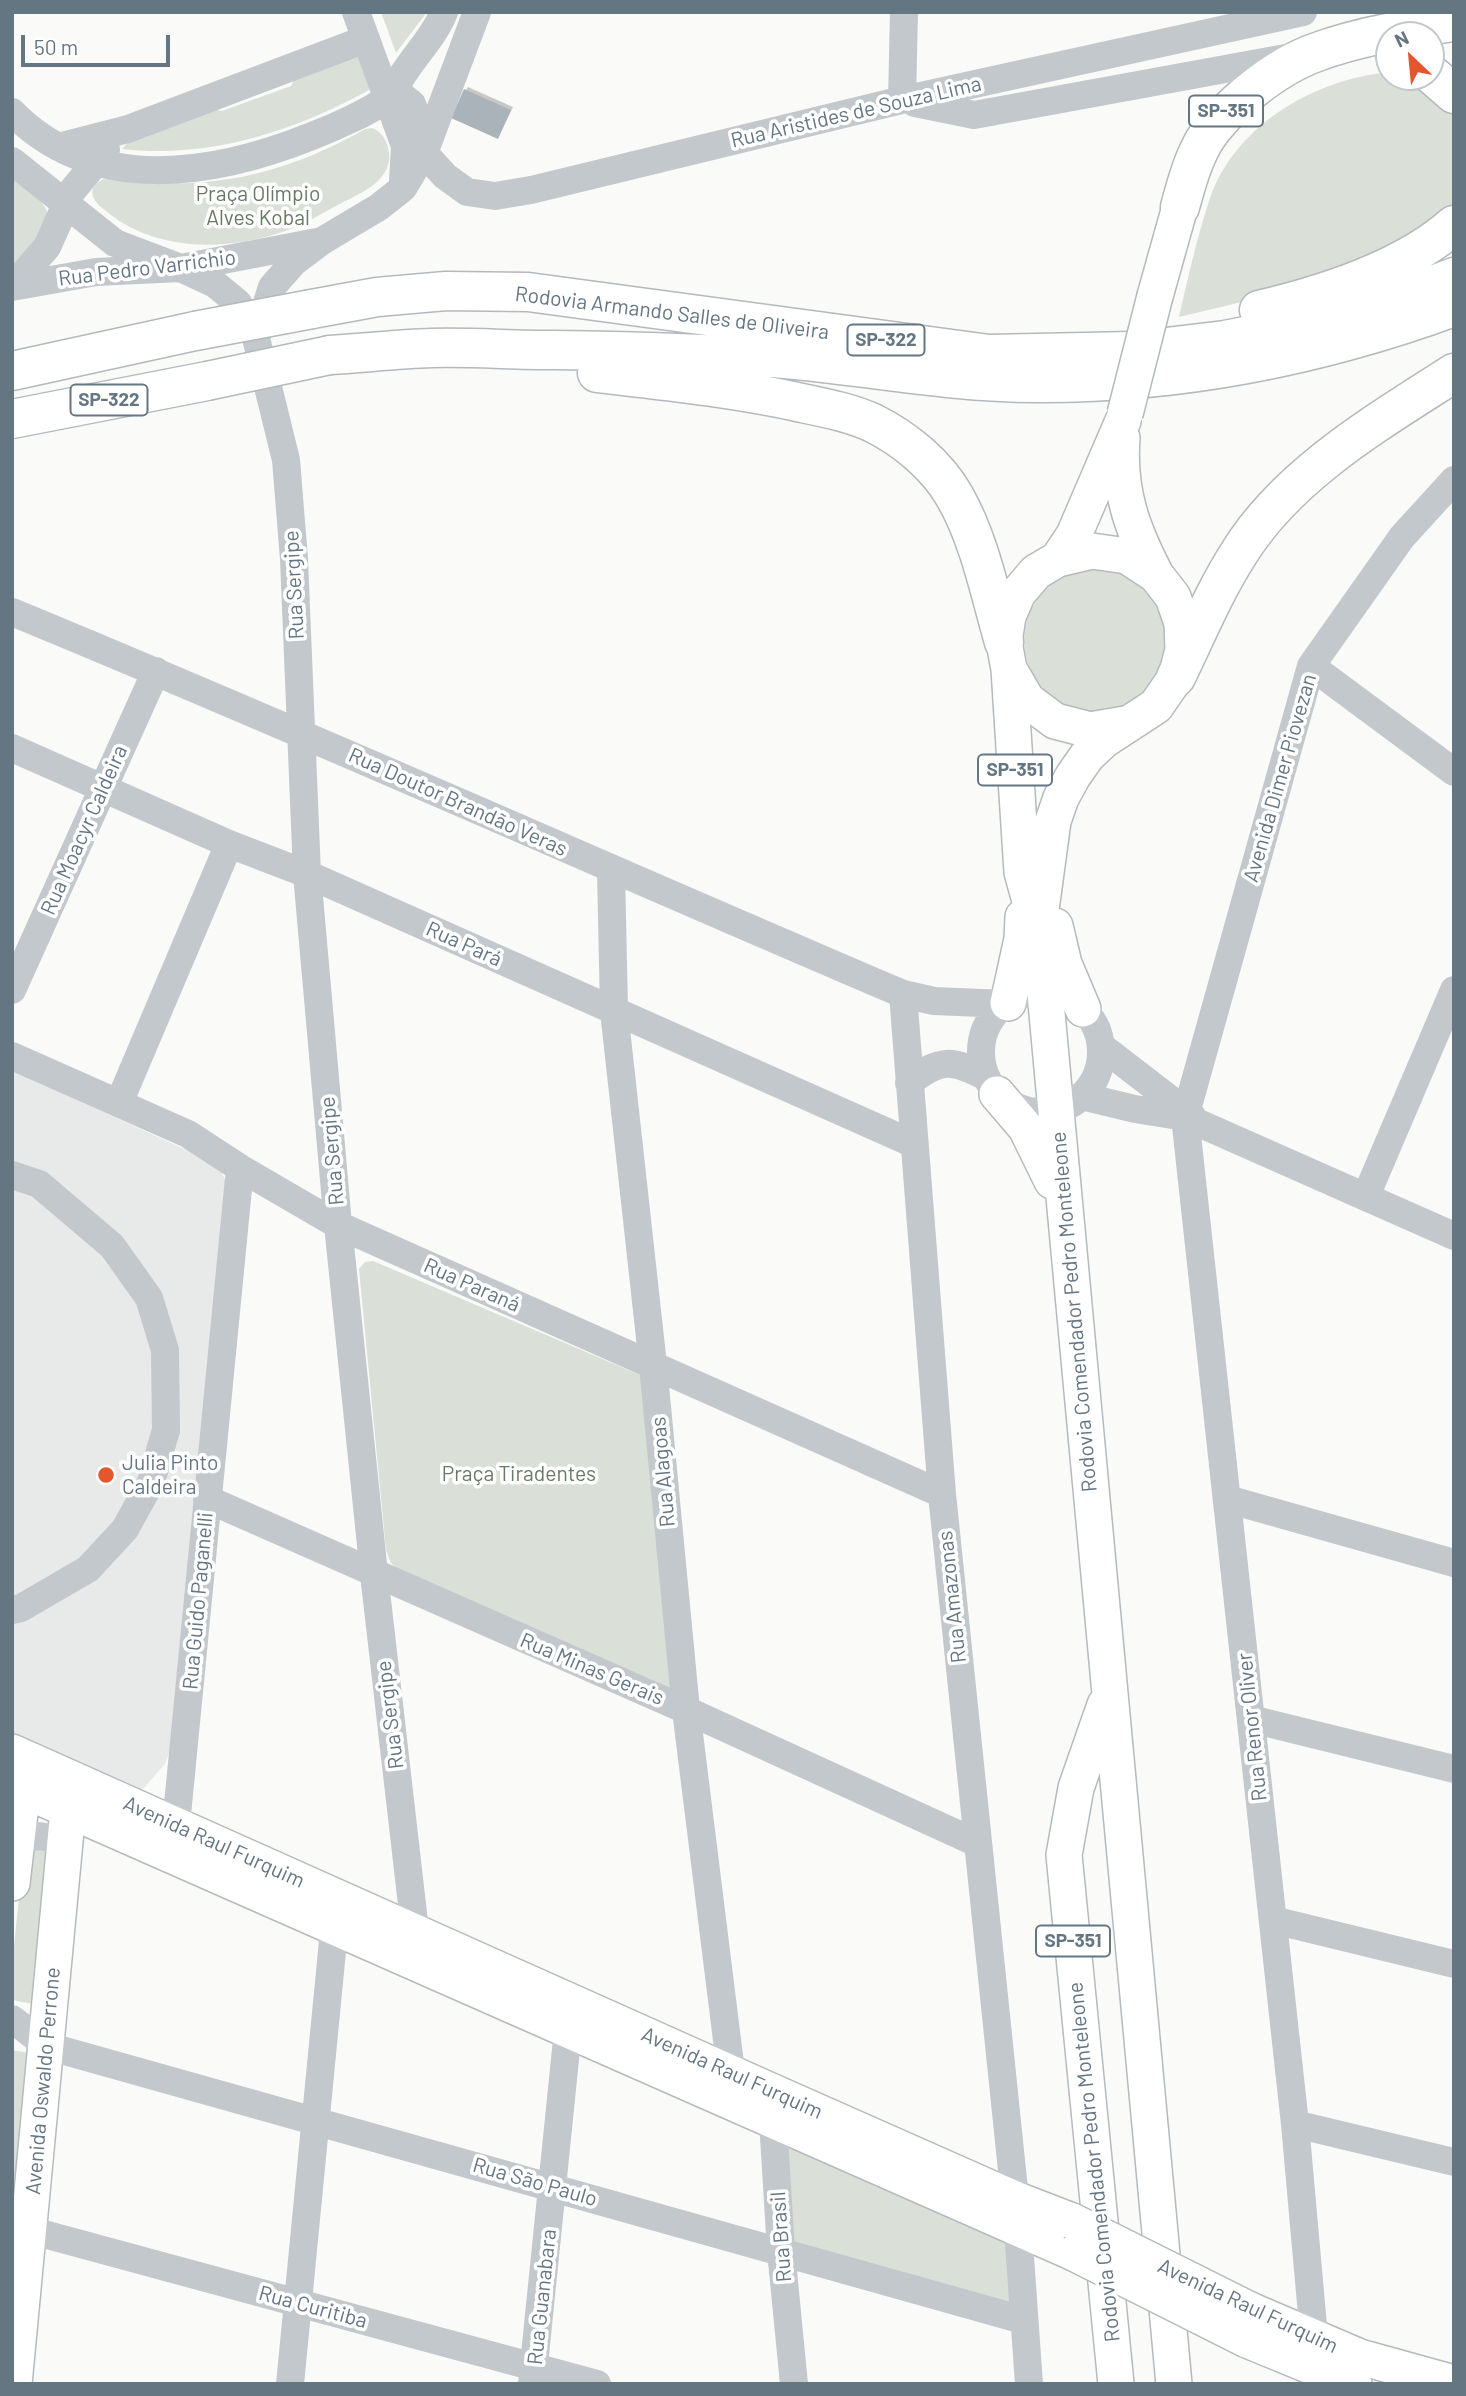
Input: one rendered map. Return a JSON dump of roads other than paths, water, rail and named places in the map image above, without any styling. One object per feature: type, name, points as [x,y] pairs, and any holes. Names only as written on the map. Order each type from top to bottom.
[{"type":"highway","name":"SP-351","points":[[1180,207],[1191,170],[1204,142],[1226,111],[1271,76],[1315,52],[1375,36],[1454,22]]},
{"type":"highway","points":[[1180,207],[1224,145],[1257,114],[1285,93],[1351,65],[1375,62]]},
{"type":"highway","points":[[1039,353],[1181,329],[1278,306],[1359,279],[1407,258],[1435,242],[1454,225]]},
{"type":"highway","name":"Rodovia Armando Salles de Oliveira","points":[[12,372],[195,331],[312,309],[377,297],[446,291],[528,292],[989,354],[1132,351],[1224,340],[1316,322],[1405,296],[1454,277]]},
{"type":"highway","name":"Rodovia Armando Salles de Oliveira","points":[[12,419],[330,355],[432,348],[649,352],[796,360],[947,378],[1009,382],[1113,381],[1206,372],[1282,358],[1349,342],[1454,307]]},
{"type":"highway","points":[[432,348],[575,370],[712,386],[825,408],[872,423],[904,441],[932,466],[954,495],[970,527],[1007,655]]},
{"type":"highway","points":[[1176,677],[1211,604],[1240,552],[1278,504],[1321,463],[1454,373]]},
{"type":"main road","name":"Rodovia Comendador Pedro Monteleone","points":[[1174,2384],[1066,1224],[1071,1102],[1045,992],[1035,871],[1007,655],[1008,616],[1018,593],[1036,572],[1058,559],[1074,535],[1124,418],[1154,296],[1180,207]]},
{"type":"main road","name":"SP-351","points":[[1124,418],[1121,461],[1125,501],[1137,539],[1156,575],[1173,597],[1182,623],[1183,650],[1176,677]]},
{"type":"main road","name":"SP-351","points":[[1058,559],[1092,551],[1126,556],[1156,575]]},
{"type":"main road","name":"SP-351","points":[[1007,655],[1027,700],[1055,721],[1090,730],[1125,724]]},
{"type":"main road","name":"Rodovia Comendador Pedro Monteleone","points":[[1035,871],[1048,845],[1053,821],[1067,787],[1087,756],[1125,724],[1156,706],[1176,677]]},
{"type":"main road","points":[[1007,1003],[1022,939],[1024,905],[1035,871]]},
{"type":"main road","points":[[1035,871],[1053,918],[1064,964],[1083,1009]]},
{"type":"main road","points":[[992,1086],[1026,1128],[1039,1150],[1057,1191],[1066,1224]]},
{"type":"main road","points":[[1071,1102],[1078,1339]]},
{"type":"main road","name":"Rodovia Comendador Pedro Monteleone","points":[[1108,1695],[1076,1788],[1064,1855],[1116,2384]]},
{"type":"main road","points":[[12,1883],[17,1842],[18,1771]]},
{"type":"main road","name":"Avenida Raul Furquim","points":[[18,1771],[1073,2237],[1248,2325],[1354,2384]]},
{"type":"main road","name":"Avenida Raul Furquim","points":[[69,1794],[176,1825],[336,1912]]},
{"type":"main road","name":"Avenida Oswaldo Perrone","points":[[14,2384],[69,1794]]},
{"type":"main road","name":"Avenida Raul Furquim","points":[[570,2015],[731,2072],[772,2106]]},
{"type":"main road","name":"Avenida Raul Furquim","points":[[1320,2364],[1360,2357],[1454,2383]]},
{"type":"street","points":[[356,12],[390,93],[405,146],[403,188]]},
{"type":"street","points":[[12,112],[30,130],[58,147],[94,162],[136,170],[163,170],[195,168],[240,160],[284,147],[338,126],[390,93],[444,12]]},
{"type":"street","points":[[256,338],[272,288],[294,262],[322,241],[379,207],[403,188],[424,153],[477,12]]},
{"type":"street","points":[[904,12],[902,100],[974,114],[1315,52]]},
{"type":"street","name":"Rua Aristides de Souza Lima","points":[[424,153],[445,176],[467,192],[495,196],[531,190],[902,100],[1303,12]]},
{"type":"street","points":[[58,147],[128,129],[366,39]]},
{"type":"street","points":[[415,57],[416,72],[426,83],[440,85],[452,78]]},
{"type":"street","points":[[390,93],[412,104],[423,134],[424,153]]},
{"type":"street","points":[[12,287],[47,247],[72,191],[94,162],[128,129]]},
{"type":"street","name":"Rua Sergipe","points":[[12,162],[115,243],[215,284],[238,303],[256,338],[285,460],[294,559],[307,874],[338,1225],[374,1574],[417,1948]]},
{"type":"street","name":"Rua Pedro Varrichio","points":[[12,287],[96,272],[181,268],[322,241]]},
{"type":"street","name":"Avenida Dimer Piovezan","points":[[1192,1117],[1311,666],[1402,537],[1454,480]]},
{"type":"street","name":"Rua Doutor Brandão Veras","points":[[12,612],[301,732],[611,870],[902,994],[934,1000],[1007,1003]]},
{"type":"street","points":[[1311,666],[1454,772]]},
{"type":"street","name":"Rua Moacyr Caldeira","points":[[12,990],[20,951],[103,788],[156,671]]},
{"type":"street","name":"Rua Pará","points":[[12,748],[229,844],[307,874],[914,1144]]},
{"type":"street","points":[[119,1102],[229,844]]},
{"type":"street","name":"Rua Alagoas","points":[[611,870],[614,1011],[653,1365],[686,1710],[731,2072]]},
{"type":"street","points":[[1366,1196],[1454,990]]},
{"type":"street","points":[[992,1086],[981,1057],[983,1037],[991,1018],[1007,1003],[1024,995],[1045,992],[1058,994],[1083,1009],[1095,1026],[1101,1046],[1100,1066],[1092,1084],[1071,1102]]},
{"type":"street","name":"Rua Amazonas","points":[[902,994],[942,1494],[1016,2214],[1030,2384]]},
{"type":"street","points":[[1101,1046],[1192,1117],[1454,1236]]},
{"type":"street","name":"Rua Paraná","points":[[12,1056],[188,1134],[338,1225],[942,1494]]},
{"type":"street","points":[[909,1083],[926,1069],[962,1064],[1014,1106],[1034,1112],[1071,1102],[1192,1117]]},
{"type":"street","name":"Rua Renor Oliver","points":[[1192,1117],[1227,1499],[1320,2364]]},
{"type":"street","name":"Rua Guido Paganelli","points":[[176,1825],[240,1168]]},
{"type":"street","points":[[12,1175],[39,1184],[112,1246],[149,1298],[166,1350],[166,1430],[151,1482],[125,1529],[88,1569],[21,1608],[12,1610]]},
{"type":"street","name":"Rua Minas Gerais","points":[[207,1499],[686,1710],[976,1843]]},
{"type":"street","points":[[1227,1499],[1454,1563]]},
{"type":"street","points":[[1251,1719],[1454,1769]]},
{"type":"street","points":[[17,1842],[31,1836],[45,1835],[64,1848]]},
{"type":"street","points":[[290,2384],[336,1912]]},
{"type":"street","points":[[1273,1920],[1454,1964]]},
{"type":"street","name":"Rua Guanabara","points":[[533,2375],[570,2015]]},
{"type":"street","points":[[12,2019],[47,2046]]},
{"type":"street","name":"Rua São Paulo","points":[[47,2046],[1023,2320]]},
{"type":"street","name":"Rua Brasil","points":[[772,2106],[781,2251],[794,2384]]},
{"type":"street","points":[[1295,2124],[1454,2162]]},
{"type":"street","name":"Rua Curitiba","points":[[29,2230],[298,2303],[533,2375],[597,2384]]},
{"type":"place","name":"Julia Pinto Caldeira","points":[[106,1475]]},
{"type":"park label","name":"Praça Olímpio Alves Kobal","points":[[258,206]]},
{"type":"park label","name":"Praça Tiradentes","points":[[519,1474]]}]
